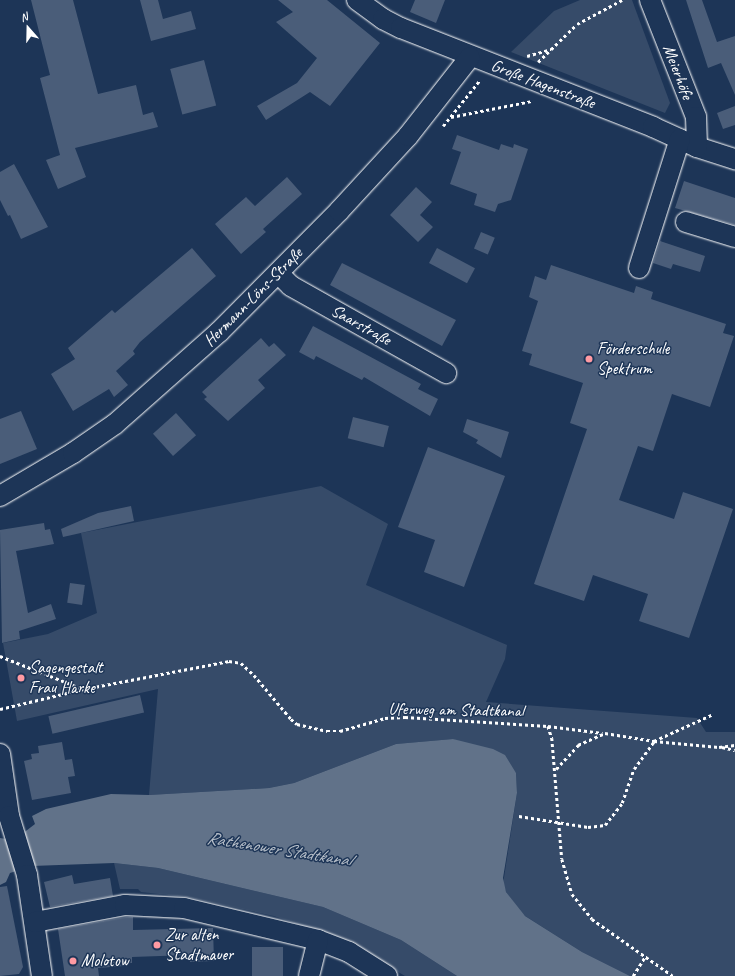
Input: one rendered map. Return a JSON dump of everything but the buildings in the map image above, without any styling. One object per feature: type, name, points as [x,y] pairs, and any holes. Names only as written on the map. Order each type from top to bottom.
[{"type":"street","name":"Große Hagenstraße","points":[[357,0],[383,20],[470,57],[688,143],[735,159]]},
{"type":"street","name":"Meierhöfe","points":[[639,268],[688,143],[696,117],[650,0]]},
{"type":"street","name":"Hermann-Löns-Straße","points":[[0,496],[73,453],[138,406],[219,332],[278,273],[408,136],[470,57]]},
{"type":"street","points":[[686,222],[735,237]]},
{"type":"street","name":"Saarstraße","points":[[278,273],[291,286],[446,373]]},
{"type":"street","points":[[0,754],[3,800],[25,868],[35,922],[42,976]]},
{"type":"street","points":[[35,922],[126,905],[184,908],[318,940],[349,952],[387,976]]},
{"type":"street","points":[[309,976],[318,940]]},
{"type":"path","points":[[609,7],[617,0]]},
{"type":"path","points":[[538,62],[577,24],[622,0]]},
{"type":"path","points":[[440,128],[451,118],[481,78],[488,81]]},
{"type":"path","points":[[451,118],[537,100],[530,97]]},
{"type":"path","points":[[0,656],[84,690]]},
{"type":"path","name":"Uferweg am Stadtkanal","points":[[0,709],[84,690],[229,661],[241,663],[254,675],[290,719],[297,724],[327,732],[340,731],[385,718],[405,717],[548,726],[555,769],[562,859],[572,894],[592,919],[673,976]]},
{"type":"path","points":[[519,816],[588,827],[604,825],[622,803],[634,769],[654,741],[711,715]]},
{"type":"path","points":[[548,726],[654,741],[719,747],[735,750]]},
{"type":"path","points":[[555,769],[578,745],[605,733]]},
{"type":"path","points":[[719,747],[735,745]]},
{"type":"path","points":[[633,976],[646,957]]},
{"type":"shaded area","points":[[580,0],[632,0],[670,103],[665,113],[511,52],[554,11]]},
{"type":"shaded area","points":[[321,486],[388,524],[366,585],[507,645],[505,659],[486,702],[697,718],[706,732],[735,732],[735,976],[630,976],[582,952],[522,914],[506,892],[503,884],[517,793],[516,773],[453,739],[396,744],[294,783],[269,788],[149,795],[158,689],[17,721],[3,643],[48,634],[97,613],[81,533]]},
{"type":"shaded area","points":[[114,863],[158,868],[323,907],[401,940],[457,976],[405,976],[344,940],[274,916],[187,897],[141,892],[138,889],[120,889]]},
{"type":"water","name":"Rathenower Stadtkanal","points":[[453,739],[493,749],[505,755],[516,773],[517,793],[503,878],[506,892],[525,916],[582,952],[630,976],[457,976],[401,940],[323,907],[158,868],[114,863],[32,866],[10,873],[6,882],[0,885],[0,838],[6,839],[22,834],[35,824],[32,816],[46,809],[111,794],[149,795],[269,788],[294,783],[396,744]]},
{"type":"place","name":"Förderschule Spektrum","points":[[589,359]]},
{"type":"place","name":"Sagengestalt Frau Harke","points":[[21,678]]},
{"type":"place","name":"Zur alten Stadtmauer","points":[[157,945]]},
{"type":"place","name":"Molotow","points":[[73,961]]}]
